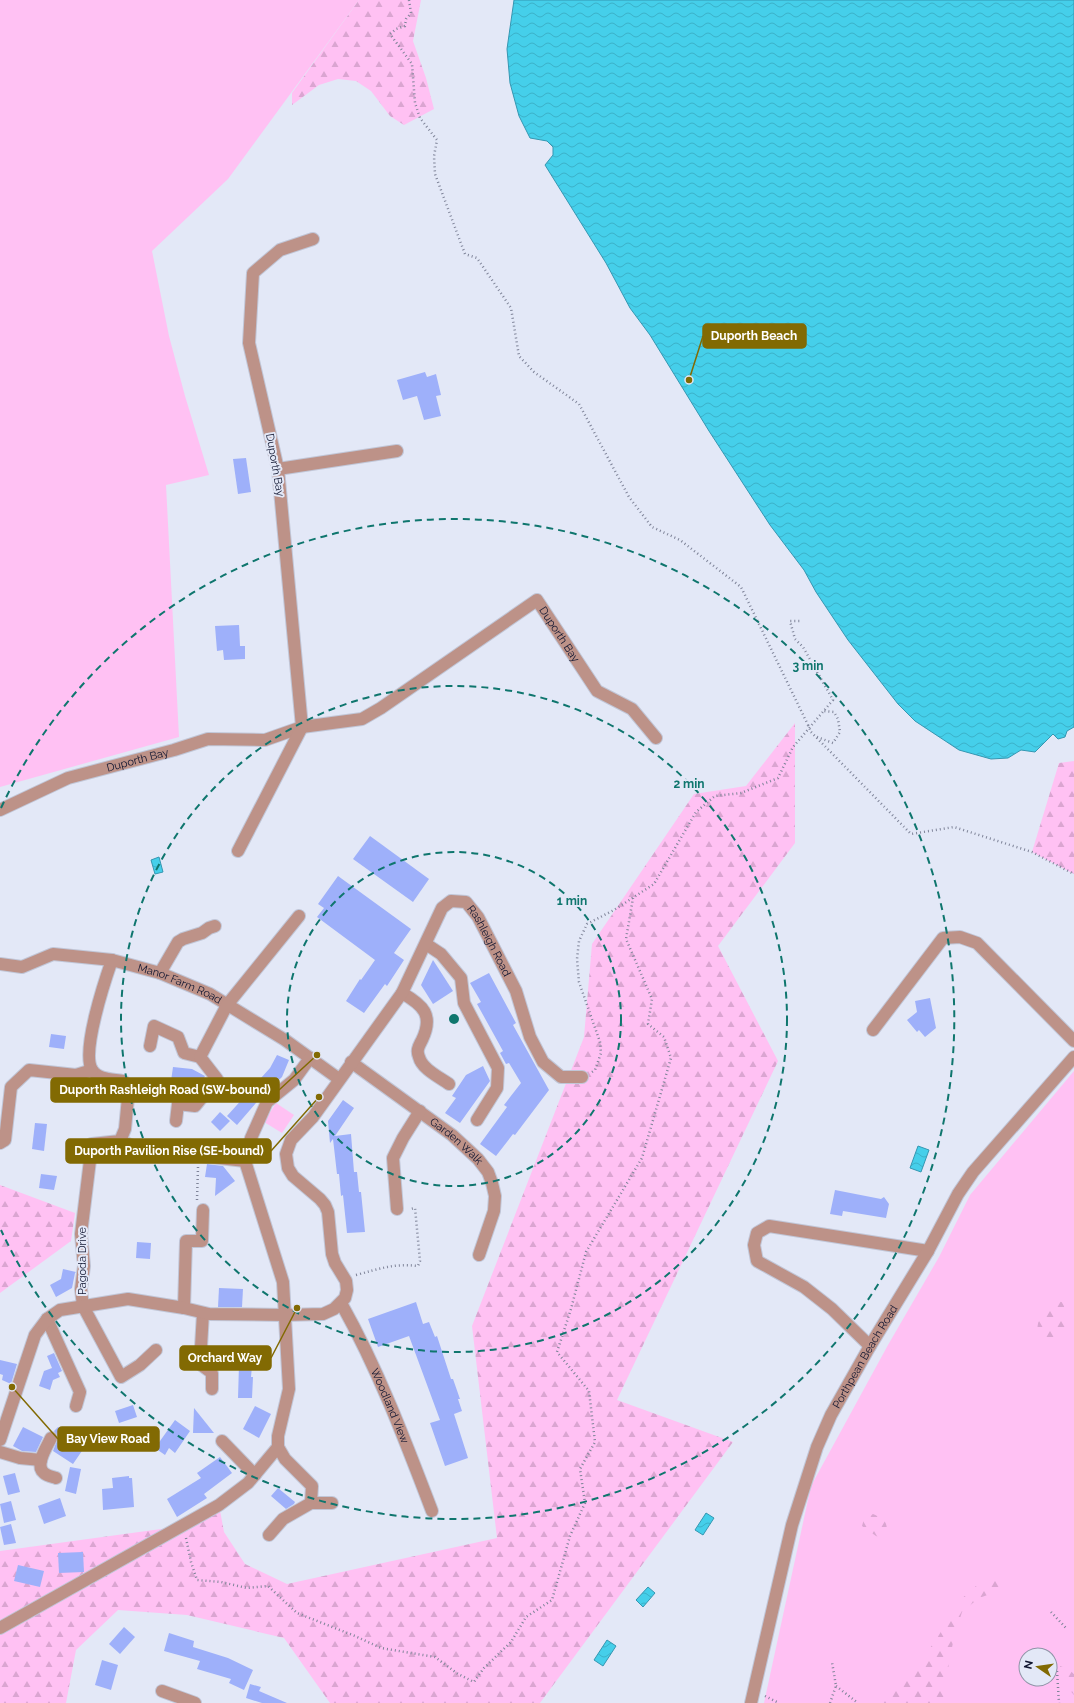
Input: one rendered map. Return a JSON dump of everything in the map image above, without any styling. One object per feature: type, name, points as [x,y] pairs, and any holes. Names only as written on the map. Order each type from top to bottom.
[{"type":"street","name":"Duporth Bay","points":[[302,727],[278,470],[250,342],[253,273],[280,250],[313,239]]},
{"type":"street","points":[[278,470],[397,450]]},
{"type":"street","name":"Duporth Bay","points":[[0,810],[68,778],[174,750],[208,739],[266,740],[302,727],[362,719],[381,708],[537,600],[598,690],[632,709],[656,738]]},
{"type":"street","points":[[238,851],[302,727]]},
{"type":"street","name":"Rashleigh Road","points":[[344,1279],[332,1254],[328,1212],[325,1205],[312,1191],[293,1176],[288,1168],[286,1154],[291,1140],[313,1117],[402,993],[442,908],[451,901],[466,902],[478,917],[516,991],[530,1037],[543,1062],[561,1077],[582,1077]]},
{"type":"street","points":[[200,1057],[227,1005],[299,916]]},
{"type":"street","points":[[160,973],[178,942],[202,933],[215,926]]},
{"type":"street","points":[[873,1030],[943,938],[960,937],[977,943],[1074,1041]]},
{"type":"street","points":[[426,944],[441,954],[461,978],[464,1003],[498,1068],[497,1088],[477,1120]]},
{"type":"street","name":"Manor Farm Road","points":[[0,964],[22,967],[53,954],[112,960],[160,973],[210,994],[285,1040],[339,1079]]},
{"type":"street","points":[[112,960],[95,1014],[89,1056],[92,1070],[99,1077],[123,1080],[129,1087],[125,1129],[120,1141],[133,1146],[170,1150]]},
{"type":"street","points":[[402,993],[418,1002],[426,1013],[427,1029],[417,1049],[419,1058],[424,1066],[449,1084]]},
{"type":"street","points":[[150,1046],[154,1026],[178,1038],[184,1053],[200,1057],[217,1079],[195,1106],[178,1104],[176,1121]]},
{"type":"street","name":"Porthpean Beach Road","points":[[751,1703],[792,1524],[804,1482],[831,1415],[870,1346],[928,1251],[958,1194],[973,1172],[1074,1057]]},
{"type":"street","points":[[310,1058],[294,1080],[267,1102],[251,1138],[245,1161],[283,1282],[289,1389],[278,1436],[278,1447],[285,1459],[312,1486],[311,1502]]},
{"type":"street","name":"Garden Walk","points":[[351,1062],[420,1111],[452,1136],[478,1159],[488,1172],[495,1196],[494,1211],[479,1256]]},
{"type":"street","points":[[0,1143],[5,1140],[11,1087],[29,1070],[76,1075],[92,1070]]},
{"type":"street","points":[[397,1209],[393,1158],[403,1138],[420,1111]]},
{"type":"street","name":"Pagoda Drive","points":[[83,1306],[81,1289],[84,1266],[81,1234],[92,1144],[120,1141]]},
{"type":"street","points":[[202,1156],[245,1161]]},
{"type":"street","points":[[184,1308],[186,1241],[202,1241],[203,1210]]},
{"type":"street","points":[[870,1346],[832,1309],[804,1287],[757,1261],[754,1245],[757,1233],[769,1226],[928,1251]]},
{"type":"street","points":[[0,1440],[35,1335],[46,1319],[60,1310],[128,1299],[184,1308],[209,1314],[322,1314],[334,1309],[345,1298],[347,1290],[344,1279]]},
{"type":"street","name":"Woodland View","points":[[341,1303],[378,1375],[432,1511]]},
{"type":"street","points":[[83,1306],[121,1377],[140,1365],[156,1350]]},
{"type":"street","points":[[203,1313],[200,1364],[212,1373],[212,1389]]},
{"type":"street","points":[[46,1319],[80,1392],[76,1406]]},
{"type":"street","points":[[51,1438],[41,1460],[42,1470],[45,1474],[56,1478]]},
{"type":"street","points":[[222,1441],[255,1475]]},
{"type":"street","points":[[0,1628],[219,1505],[248,1483],[278,1447]]},
{"type":"street","points":[[0,1452],[20,1458],[41,1460]]},
{"type":"street","points":[[269,1535],[283,1519],[311,1502],[332,1503]]},
{"type":"street","points":[[162,1692],[195,1703]]},
{"type":"path","points":[[409,0],[411,13],[406,19],[405,26],[396,29],[390,34],[412,64],[415,103],[420,118],[437,140],[434,156],[435,174],[465,254],[477,258],[511,308],[519,356],[534,372],[579,404],[629,496],[652,527],[680,540],[741,587],[811,732],[911,834],[954,827],[1032,852],[1074,874]]},
{"type":"path","points":[[582,1077],[595,1070],[601,1053],[600,1042],[579,982],[577,958],[579,941],[587,924],[633,898],[654,884],[696,812],[715,796],[741,793],[778,778],[793,747],[833,700],[803,647],[795,639],[790,621],[802,621]]},
{"type":"path","points":[[816,737],[833,743],[840,732],[838,719],[834,712],[824,711]]},
{"type":"path","points":[[183,1526],[191,1562],[197,1580],[221,1582],[247,1588],[268,1586],[297,1613],[381,1648],[435,1657],[458,1674],[474,1682],[484,1668],[510,1642],[526,1617],[552,1600],[570,1536],[585,1503],[580,1469],[595,1442],[589,1391],[557,1352],[571,1309],[586,1252],[642,1158],[672,1058],[664,1037],[648,1024],[652,999],[626,938],[633,898]]},
{"type":"path","points":[[202,1156],[199,1156],[196,1210],[203,1210]]},
{"type":"path","points":[[344,1279],[390,1266],[405,1264],[418,1266],[420,1261],[415,1208],[397,1209]]},
{"type":"path","points":[[1051,1612],[1066,1628]]},
{"type":"path","points":[[830,1703],[836,1686],[832,1662]]},
{"type":"path","points":[[836,1686],[858,1703]]},
{"type":"path","points":[[1058,1687],[1059,1703]]},
{"type":"green space","points":[[0,0],[359,0],[228,179],[152,251],[169,336],[185,396],[209,475],[166,485],[179,737],[0,787]]},
{"type":"green space","points":[[359,0],[421,0],[413,41],[426,78],[434,109],[404,125],[390,116],[371,91],[356,81],[338,79],[319,85],[292,105],[292,93]]},
{"type":"green space","points":[[795,723],[795,843],[718,946],[778,1061],[617,1400],[733,1442],[540,1703],[330,1703],[284,1638],[187,1615],[118,1610],[76,1650],[66,1703],[0,1703],[0,1551],[183,1526],[219,1505],[224,1532],[245,1564],[287,1584],[497,1538],[472,1326],[584,1037],[592,944],[694,794],[746,786]]},
{"type":"green space","points":[[1074,761],[1074,874],[1032,852],[1059,763]]},
{"type":"green space","points":[[1074,1071],[1074,1703],[764,1703],[811,1486],[888,1345],[939,1257],[970,1195]]},
{"type":"green space","points":[[276,1103],[294,1115],[282,1133],[264,1122]]},
{"type":"green space","points":[[0,1185],[75,1213],[71,1241],[0,1293]]},
{"type":"green space","points":[[1052,1301],[1063,1302],[1066,1320],[1064,1331],[1052,1345],[1040,1338],[1038,1334],[1038,1322],[1044,1304]]},
{"type":"green space","points":[[873,1514],[884,1520],[886,1523],[887,1530],[884,1539],[876,1536],[862,1526],[864,1519]]},
{"type":"green space","points":[[985,1578],[991,1578],[998,1581],[999,1587],[996,1592],[979,1598],[962,1612],[954,1637],[945,1685],[945,1703],[883,1703],[878,1698],[883,1691],[896,1686],[911,1673],[936,1640],[959,1601]]},
{"type":"green space","points":[[1060,1666],[1068,1669],[1074,1674],[1074,1695],[1066,1685],[1060,1670]]},
{"type":"water","points":[[514,0],[1074,0],[1074,727],[1067,731],[1065,737],[1058,739],[1053,734],[1035,752],[1021,750],[1008,758],[991,759],[959,750],[915,721],[898,704],[848,640],[816,592],[804,570],[770,525],[709,431],[650,335],[630,308],[606,263],[545,165],[553,155],[553,147],[547,141],[530,138],[519,116],[510,83],[507,49]]},
{"type":"water","points":[[159,857],[163,872],[155,874],[151,860]]},
{"type":"water","points":[[918,1146],[929,1150],[921,1172],[910,1168]]},
{"type":"water","points":[[706,1513],[714,1518],[703,1535],[695,1530]]},
{"type":"water","points":[[648,1587],[655,1593],[643,1607],[636,1600]]},
{"type":"water","points":[[607,1640],[616,1646],[603,1666],[594,1660]]},
{"type":"building","points":[[425,372],[427,377],[436,374],[441,395],[436,396],[441,416],[424,420],[417,396],[403,400],[397,380]]},
{"type":"building","points":[[246,458],[251,492],[238,494],[233,459]]},
{"type":"building","points":[[239,625],[240,646],[245,646],[245,659],[224,660],[223,650],[217,651],[215,626]]},
{"type":"building","points":[[370,836],[429,879],[413,902],[353,859]]},
{"type":"building","points":[[338,876],[411,929],[394,953],[404,960],[387,986],[385,984],[364,1013],[346,1001],[360,979],[361,980],[375,960],[317,917],[324,908],[318,904]]},
{"type":"building","points":[[433,960],[453,991],[433,1004],[421,985]]},
{"type":"building","points":[[489,973],[516,1023],[513,1025],[549,1090],[515,1135],[513,1134],[496,1156],[480,1144],[507,1107],[504,1105],[521,1083],[509,1063],[506,1064],[500,1053],[503,1051],[477,1004],[481,1002],[470,983]]},
{"type":"building","points":[[930,998],[936,1028],[925,1037],[919,1030],[917,1032],[907,1020],[917,1012],[915,1001]]},
{"type":"building","points":[[51,1034],[66,1036],[64,1049],[49,1047]]},
{"type":"building","points":[[277,1055],[289,1060],[282,1077],[262,1096],[237,1125],[227,1116],[270,1068]]},
{"type":"building","points":[[483,1066],[490,1081],[460,1123],[445,1113],[456,1098],[452,1096],[466,1075]]},
{"type":"building","points":[[173,1067],[192,1069],[205,1076],[198,1089],[186,1083],[171,1081]]},
{"type":"building","points":[[343,1100],[354,1108],[335,1136],[351,1134],[354,1172],[357,1172],[359,1192],[361,1192],[365,1232],[347,1233],[343,1195],[341,1196],[333,1139],[330,1143],[328,1121]]},
{"type":"building","points":[[220,1112],[230,1121],[220,1131],[211,1122]]},
{"type":"building","points":[[35,1123],[47,1124],[44,1151],[32,1149]]},
{"type":"building","points":[[207,1164],[223,1166],[235,1181],[215,1196],[216,1178],[205,1177]]},
{"type":"building","points":[[41,1174],[57,1176],[54,1190],[39,1188]]},
{"type":"building","points":[[835,1190],[881,1199],[884,1197],[889,1204],[886,1218],[843,1211],[842,1216],[830,1214]]},
{"type":"building","points":[[137,1242],[151,1243],[150,1259],[136,1258]]},
{"type":"building","points":[[63,1269],[76,1272],[72,1288],[56,1297],[50,1285],[61,1279]]},
{"type":"building","points":[[219,1288],[243,1289],[242,1307],[218,1307]]},
{"type":"building","points":[[416,1302],[423,1324],[429,1322],[435,1337],[437,1336],[451,1379],[453,1379],[460,1399],[458,1399],[462,1411],[454,1414],[468,1458],[445,1466],[430,1423],[440,1420],[409,1336],[378,1347],[368,1319]]},
{"type":"building","points":[[54,1353],[62,1371],[58,1373],[60,1377],[53,1380],[50,1390],[39,1386],[44,1371],[52,1368],[47,1356]]},
{"type":"building","points":[[0,1360],[17,1364],[11,1384],[2,1380],[3,1375],[0,1374]]},
{"type":"building","points":[[239,1365],[252,1366],[252,1398],[238,1398]]},
{"type":"building","points":[[133,1405],[137,1417],[119,1423],[115,1411]]},
{"type":"building","points":[[255,1406],[271,1414],[259,1438],[243,1429]]},
{"type":"building","points":[[194,1408],[214,1433],[193,1433]]},
{"type":"building","points":[[175,1420],[190,1431],[175,1453],[169,1448],[165,1455],[155,1448]]},
{"type":"building","points":[[23,1427],[43,1437],[36,1452],[22,1451],[13,1446]]},
{"type":"building","points":[[58,1427],[86,1445],[73,1464],[53,1451],[58,1438],[54,1431]]},
{"type":"building","points":[[220,1457],[232,1473],[204,1494],[207,1498],[177,1517],[167,1499],[201,1478],[197,1473]]},
{"type":"building","points":[[70,1467],[81,1469],[76,1494],[65,1491]]},
{"type":"building","points":[[15,1473],[20,1492],[8,1495],[3,1476]]},
{"type":"building","points":[[129,1476],[129,1478],[132,1478],[134,1507],[103,1510],[102,1489],[113,1488],[112,1478]]},
{"type":"building","points":[[278,1488],[295,1502],[294,1504],[286,1509],[271,1496]]},
{"type":"building","points":[[60,1498],[66,1516],[44,1524],[38,1506]]},
{"type":"building","points":[[11,1501],[16,1520],[4,1523],[0,1504]]},
{"type":"building","points":[[11,1524],[16,1543],[4,1545],[0,1527]]},
{"type":"building","points":[[83,1552],[84,1572],[59,1573],[58,1553]]},
{"type":"building","points":[[18,1565],[44,1571],[40,1587],[14,1581]]},
{"type":"building","points":[[124,1627],[135,1637],[120,1654],[109,1644]]},
{"type":"building","points":[[169,1633],[194,1641],[193,1647],[228,1658],[253,1670],[244,1690],[229,1683],[231,1679],[197,1669],[200,1661],[164,1651]]},
{"type":"building","points":[[102,1660],[118,1665],[111,1690],[95,1685]]},
{"type":"building","points":[[250,1684],[261,1687],[259,1691],[287,1703],[262,1703],[246,1698]]},
{"type":"place","name":"Duporth Beach","points":[[689,380]]},
{"type":"place","name":"Duporth Rashleigh Road (SW-bound)","points":[[317,1055]]},
{"type":"place","name":"Duporth Pavilion Rise (SE-bound)","points":[[319,1097]]},
{"type":"place","name":"Orchard Way","points":[[297,1308]]},
{"type":"place","name":"Bay View Road","points":[[12,1387]]}]
